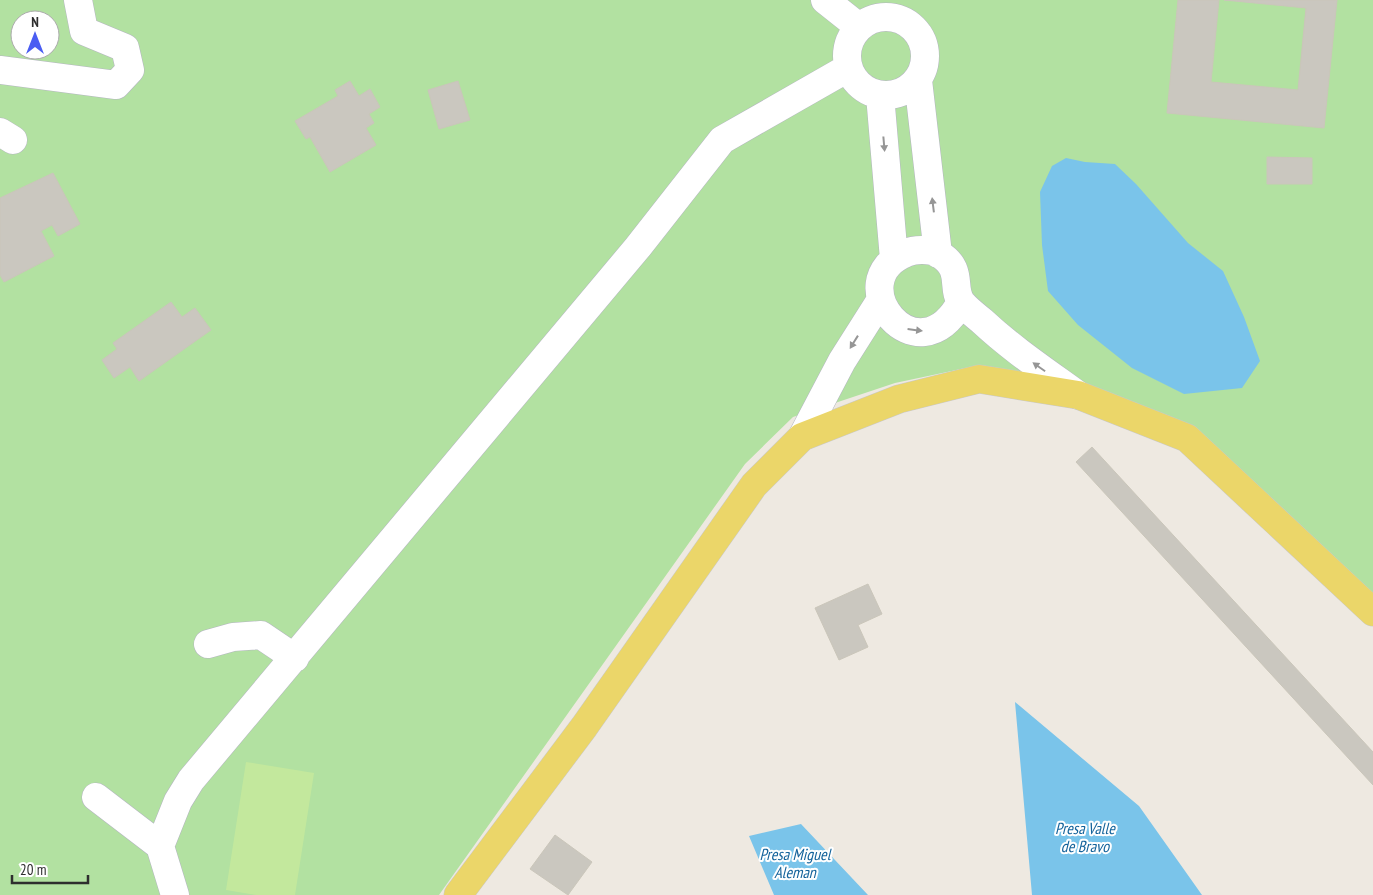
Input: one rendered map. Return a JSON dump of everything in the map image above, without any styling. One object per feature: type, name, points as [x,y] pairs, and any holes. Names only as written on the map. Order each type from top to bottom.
[{"type":"main road","points":[[458,895],[584,727],[754,485],[802,437],[899,398],[980,379],[1078,395],[1187,438],[1373,612]]},
{"type":"street","points":[[0,70],[116,86],[130,70],[125,48],[84,31],[78,0]]},
{"type":"street","points":[[825,0],[872,15],[905,21],[918,32],[925,47],[925,64],[918,80],[908,89],[894,95],[880,95],[866,90],[855,81],[848,68],[847,53],[851,39],[872,15]]},
{"type":"street","points":[[160,846],[178,801],[190,780],[295,658],[632,255],[722,140],[848,68]]},
{"type":"street","points":[[918,80],[938,254]]},
{"type":"street","points":[[880,95],[894,259]]},
{"type":"street","points":[[961,302],[954,315],[942,326],[928,331],[912,331],[898,326],[887,315],[880,301],[881,278],[894,259],[908,252],[924,250],[938,254],[954,267],[961,302],[1006,343],[1078,395]]},
{"type":"street","points":[[802,437],[842,361],[880,301]]},
{"type":"street","points":[[208,644],[233,637],[261,635],[295,658]]},
{"type":"street","points":[[96,797],[160,846],[175,895]]},
{"type":"green space","points":[[0,0],[1373,0],[1373,601],[1192,428],[1077,381],[980,365],[895,383],[793,417],[745,464],[439,895],[0,895]]},
{"type":"green space","points":[[246,762],[314,773],[295,895],[256,895],[226,890]]},
{"type":"water","points":[[1066,158],[1085,162],[1115,164],[1136,184],[1188,243],[1223,271],[1244,317],[1260,361],[1242,388],[1184,394],[1132,368],[1078,325],[1048,291],[1042,245],[1040,192],[1052,166]]},
{"type":"water","name":"Presa Valle de Bravo","points":[[1015,702],[1139,806],[1202,895],[1032,895]]},
{"type":"water","name":"Presa Miguel Aleman","points":[[801,824],[868,895],[774,895],[749,836]]},
{"type":"building","points":[[1178,0],[1219,0],[1211,82],[1298,90],[1306,8],[1224,0],[1337,0],[1324,128],[1167,113]]},
{"type":"building","points":[[350,81],[359,96],[370,89],[380,107],[369,114],[374,123],[366,128],[376,145],[330,172],[310,137],[306,139],[295,121],[338,96],[335,90]]},
{"type":"building","points":[[458,81],[470,120],[439,129],[428,90]]},
{"type":"building","points":[[1267,157],[1312,158],[1312,184],[1267,184]]},
{"type":"building","points":[[53,173],[80,224],[58,236],[52,225],[41,231],[54,256],[4,282],[0,275],[0,198]]},
{"type":"building","points":[[171,302],[182,317],[195,308],[211,330],[139,381],[130,367],[114,378],[102,360],[117,349],[113,343]]},
{"type":"building","points":[[1092,447],[1373,752],[1373,785],[1076,462]]},
{"type":"building","points":[[868,584],[882,614],[858,625],[868,647],[839,660],[815,608]]},
{"type":"building","points":[[555,835],[592,862],[568,895],[530,869]]}]
